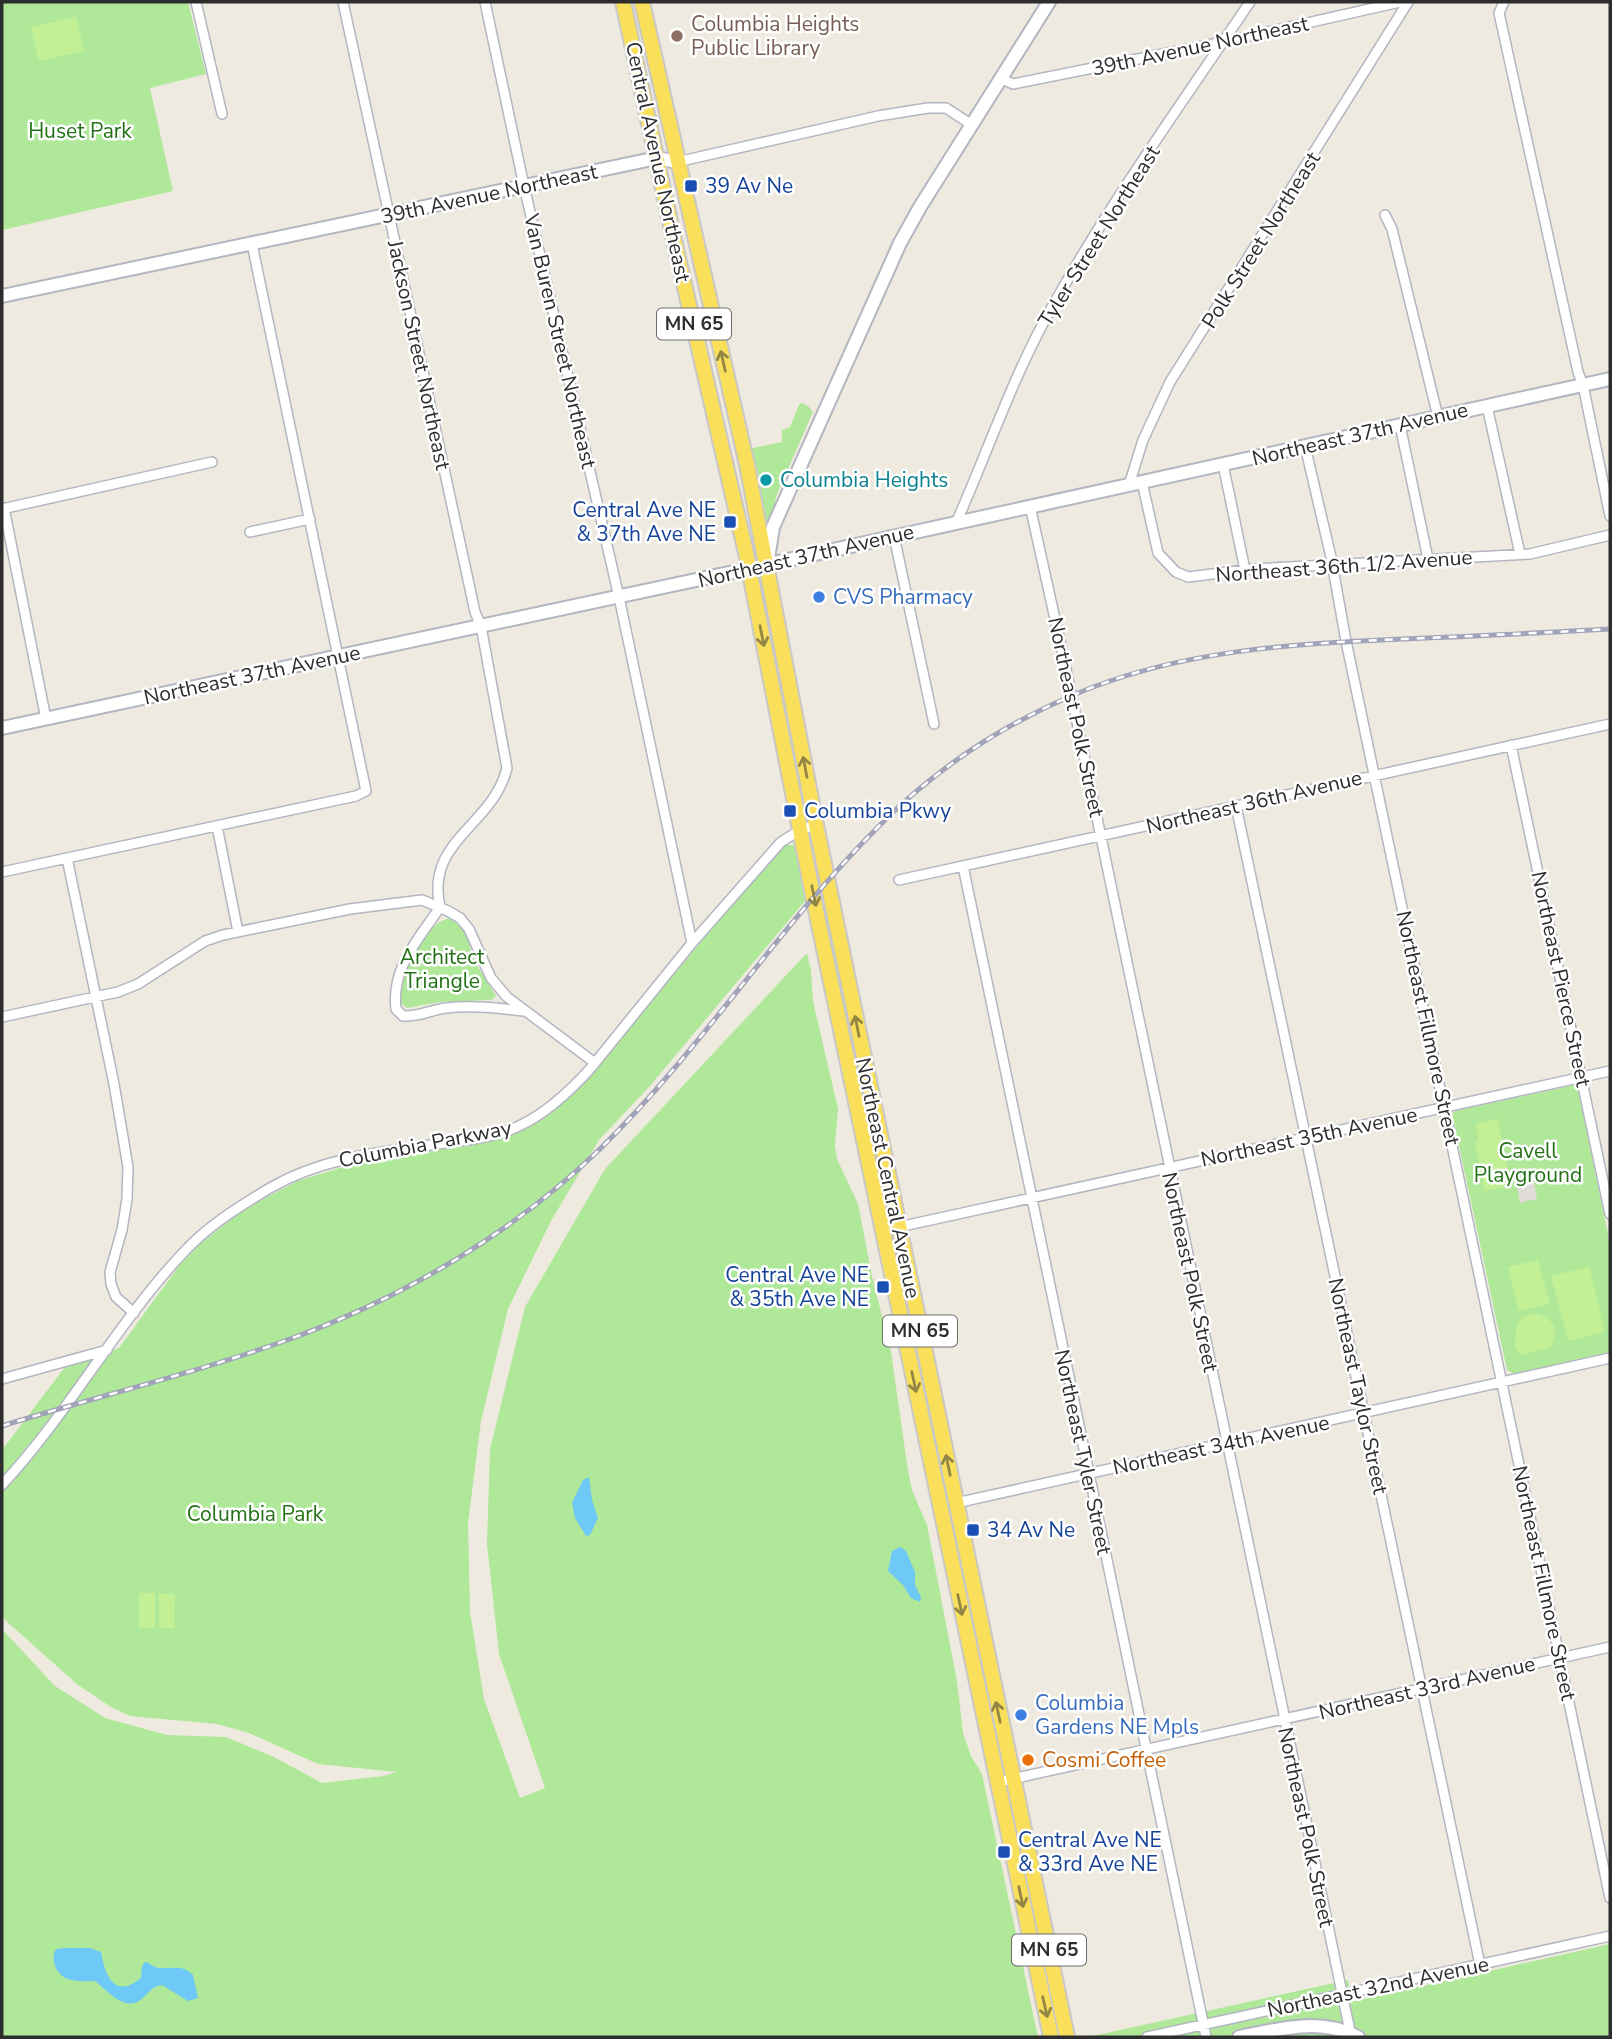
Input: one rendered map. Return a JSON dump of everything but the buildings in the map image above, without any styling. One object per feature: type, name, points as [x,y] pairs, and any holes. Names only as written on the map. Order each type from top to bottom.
[{"type":"main road","name":"Central Avenue Northeast","points":[[624,2],[749,569]]},
{"type":"main road","name":"Central Avenue Northeast","points":[[642,2],[747,465],[767,565]]},
{"type":"main road","points":[[700,348],[707,357],[721,399],[733,404]]},
{"type":"main road","points":[[713,402],[724,414],[732,443],[747,465]]},
{"type":"main road","name":"Northeast Central Avenue","points":[[767,565],[891,1229],[998,1782],[1051,2037]]},
{"type":"main road","name":"Northeast Central Avenue","points":[[749,569],[800,830],[956,1503],[1067,2037]]},
{"type":"street","points":[[196,2],[222,114]]},
{"type":"street","name":"Jackson Street Northeast","points":[[343,2],[475,612],[481,626],[507,768],[496,798],[458,839],[441,865],[437,890],[440,906]]},
{"type":"street","name":"Van Buren Street Northeast","points":[[485,2],[692,943]]},
{"type":"street","points":[[767,565],[773,527],[900,243],[1049,2]]},
{"type":"street","name":"Tyler Street Northeast","points":[[956,523],[1019,374],[1054,302],[1094,235],[1250,2]]},
{"type":"street","name":"39th Avenue Northeast","points":[[1000,78],[1013,84],[1223,42],[1400,2]]},
{"type":"street","name":"Polk Street Northeast","points":[[1135,483],[1143,440],[1170,382],[1408,2]]},
{"type":"street","points":[[1504,2],[1499,13],[1610,516]]},
{"type":"street","name":"39th Avenue Northeast","points":[[2,296],[657,158],[677,162],[928,108],[946,108],[972,125]]},
{"type":"street","points":[[1385,215],[1392,229],[1438,416]]},
{"type":"street","points":[[2,872],[356,796],[366,791],[252,244]]},
{"type":"street","name":"Northeast 37th Avenue","points":[[2,728],[749,569],[1610,379]]},
{"type":"street","points":[[1487,406],[1520,554]]},
{"type":"street","points":[[1400,425],[1428,559]]},
{"type":"street","name":"Northeast Fillmore Street","points":[[1305,446],[1610,1898]]},
{"type":"street","points":[[46,719],[3,508],[212,463]]},
{"type":"street","points":[[1223,464],[1245,570]]},
{"type":"street","name":"Northeast 36th 1/2 Avenue","points":[[1135,483],[1158,553],[1176,572],[1188,577],[1245,570],[1520,554],[1610,535]]},
{"type":"street","name":"Northeast Polk Street","points":[[1030,506],[1284,1720],[1353,2036]]},
{"type":"street","points":[[250,532],[310,519]]},
{"type":"street","points":[[894,536],[934,724]]},
{"type":"street","name":"Northeast 36th Avenue","points":[[899,880],[1610,724]]},
{"type":"street","name":"Northeast Pierce Street","points":[[1511,745],[1610,1214]]},
{"type":"street","name":"Northeast Taylor Street","points":[[1236,806],[1480,1965]]},
{"type":"street","name":"Columbia Parkway","points":[[2,1485],[75,1396],[134,1313],[181,1254],[200,1237],[241,1206],[273,1187],[318,1166],[341,1159],[470,1140],[520,1126],[573,1087],[692,943],[781,842],[800,830],[816,825]]},
{"type":"street","points":[[218,826],[238,932]]},
{"type":"street","points":[[67,858],[128,1167],[127,1199],[122,1230],[110,1272],[111,1284],[116,1297],[134,1313]]},
{"type":"street","name":"Northeast Tyler Street","points":[[963,866],[1206,2037]]},
{"type":"street","points":[[2,1017],[118,992],[138,984],[205,941],[349,909],[422,900],[440,906],[460,918],[469,929],[491,978],[507,997],[595,1063]]},
{"type":"street","points":[[440,906],[400,968],[395,988],[396,1009],[403,1016],[412,1017],[444,1008],[474,1007],[523,1011]]},
{"type":"street","name":"Northeast 35th Avenue","points":[[891,1229],[1610,1071]]},
{"type":"street","points":[[2,1379],[107,1350]]},
{"type":"street","name":"Northeast 34th Avenue","points":[[956,1503],[1610,1358]]},
{"type":"street","name":"Northeast 33rd Avenue","points":[[998,1782],[1610,1647]]},
{"type":"street","name":"Northeast 32nd Avenue","points":[[1147,2037],[1610,1937]]},
{"type":"street","points":[[1239,2037],[1277,2029],[1317,2025],[1335,2028],[1353,2036]]},
{"type":"green space","name":"Huset Park","points":[[2,2],[188,2],[206,74],[150,88],[173,191],[2,230]]},
{"type":"green space","points":[[76,17],[84,51],[39,61],[31,27]]},
{"type":"green space","points":[[802,403],[813,412],[766,523],[759,477],[749,449],[782,442],[782,430],[790,427]]},
{"type":"green space","name":"Columbia Park","points":[[784,845],[793,845],[800,850],[810,895],[649,1087],[599,1140],[551,1221],[508,1309],[481,1421],[468,1523],[470,1612],[484,1699],[520,1798],[545,1788],[499,1654],[487,1544],[490,1449],[525,1307],[605,1169],[807,953],[813,1001],[838,1109],[835,1146],[837,1159],[858,1204],[891,1352],[912,1490],[927,1525],[957,1681],[963,1733],[971,1756],[982,1774],[1038,2037],[2,2037],[2,1629],[55,1686],[105,1718],[167,1735],[226,1737],[274,1757],[322,1783],[397,1772],[318,1764],[249,1733],[217,1724],[130,1716],[78,1685],[5,1620],[2,1614],[2,1450],[65,1367],[119,1348],[179,1266],[200,1244],[247,1207],[298,1181],[368,1159],[504,1137],[554,1111],[584,1082]]},
{"type":"green space","name":"Architect Triangle","points":[[450,918],[465,931],[475,962],[496,996],[491,1000],[440,1002],[407,1008],[400,1003],[401,992],[403,979],[414,953],[430,930]]},
{"type":"green space","name":"Cavell Playground","points":[[1575,1085],[1610,1244],[1610,1352],[1514,1374],[1507,1370],[1452,1113]]},
{"type":"green space","points":[[1498,1119],[1510,1185],[1485,1191],[1475,1142],[1479,1140],[1475,1124]]},
{"type":"green space","points":[[1538,1260],[1550,1304],[1519,1311],[1508,1267]]},
{"type":"green space","points":[[1589,1267],[1605,1332],[1568,1341],[1551,1276]]},
{"type":"green space","points":[[1536,1313],[1554,1326],[1555,1335],[1551,1347],[1521,1355],[1515,1348],[1517,1324],[1523,1317]]},
{"type":"green space","points":[[139,1593],[155,1593],[155,1628],[139,1628]]},
{"type":"green space","points":[[159,1594],[175,1594],[174,1628],[159,1628]]},
{"type":"green space","points":[[1610,1944],[1610,2037],[1088,2037],[1348,1980],[1351,2002]]},
{"type":"shaded area","points":[[1534,1182],[1537,1199],[1520,1203],[1517,1185]]},
{"type":"water","points":[[589,1477],[598,1518],[590,1535],[586,1536],[575,1518],[572,1503],[583,1480]]},
{"type":"water","points":[[900,1547],[906,1551],[915,1572],[915,1585],[921,1597],[920,1602],[911,1598],[903,1585],[888,1571],[892,1551]]},
{"type":"water","points":[[90,1948],[101,1952],[108,1976],[118,1986],[132,1984],[141,1978],[145,1962],[158,1968],[185,1969],[193,1975],[198,1998],[188,2001],[162,1985],[137,2002],[124,2002],[95,1981],[75,1981],[63,1976],[54,1964],[54,1954],[56,1949]]},
{"type":"railway","points":[[2,1426],[219,1363],[290,1339],[374,1304],[456,1260],[495,1235],[568,1179],[638,1110],[807,905],[878,827],[944,769],[993,736],[1044,708],[1152,668],[1234,652],[1318,644],[1610,629]]},
{"type":"place","name":"Columbia Heights Public Library","points":[[677,36]]},
{"type":"place","name":"39 Av Ne","points":[[691,186]]},
{"type":"place","name":"Columbia Heights","points":[[766,480]]},
{"type":"place","name":"Central Ave NE & 37th Ave NE","points":[[730,522]]},
{"type":"place","name":"CVS Pharmacy","points":[[819,597]]},
{"type":"place","name":"Columbia Pkwy","points":[[790,811]]},
{"type":"place","name":"Central Ave NE & 35th Ave NE","points":[[883,1287]]},
{"type":"place","name":"34 Av Ne","points":[[973,1530]]},
{"type":"place","name":"Columbia Gardens NE Mpls","points":[[1021,1715]]},
{"type":"place","name":"Cosmi Coffee","points":[[1028,1760]]},
{"type":"place","name":"Central Ave NE & 33rd Ave NE","points":[[1004,1852]]}]
